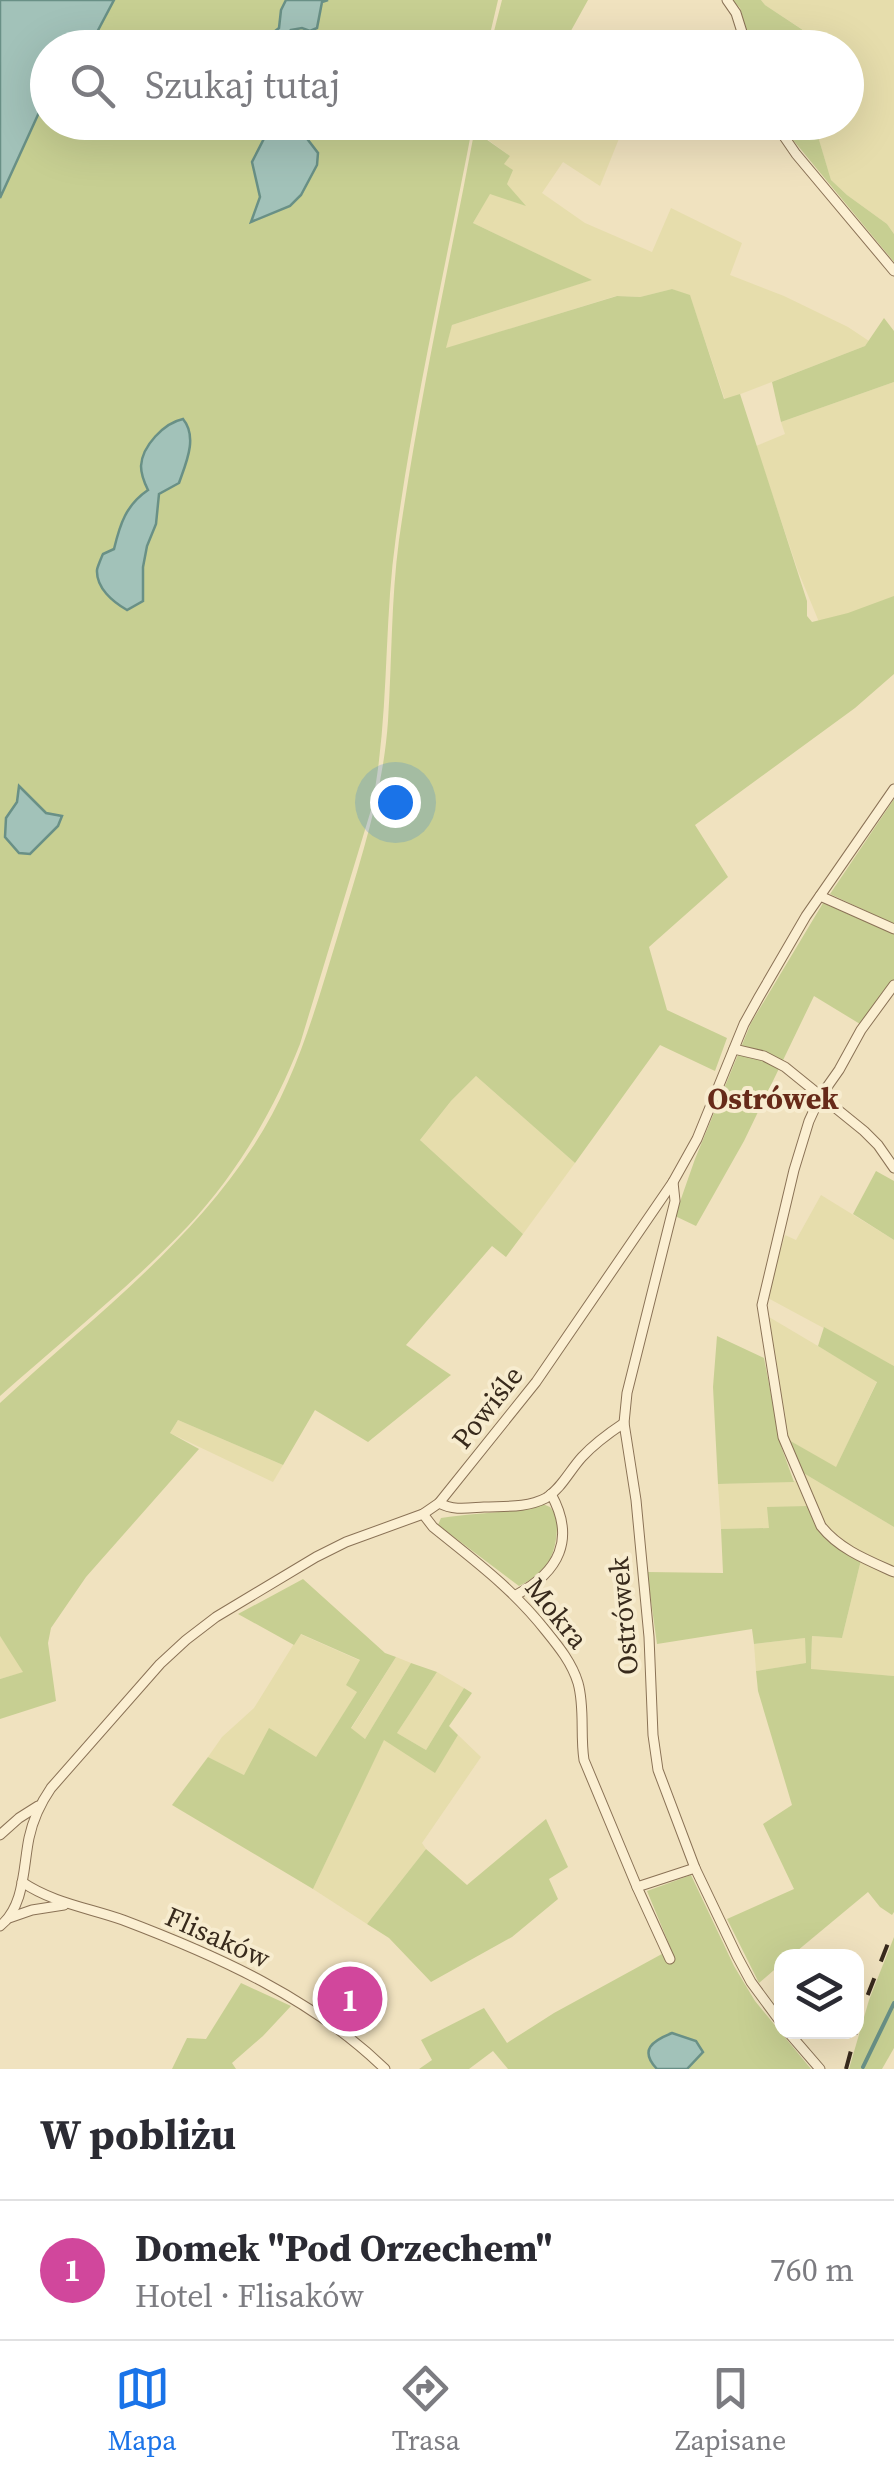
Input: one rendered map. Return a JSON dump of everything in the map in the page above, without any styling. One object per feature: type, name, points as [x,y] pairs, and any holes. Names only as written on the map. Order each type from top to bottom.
[{"type":"street","points":[[727,0],[741,30]]},
{"type":"street","points":[[786,140],[894,271]]},
{"type":"street","name":"Powiśle","points":[[0,1926],[9,1918],[22,1882],[38,1806],[160,1664],[216,1616],[316,1557],[423,1514],[439,1503],[545,1370],[673,1182],[697,1140],[759,996],[806,916],[894,789]]},
{"type":"street","points":[[820,896],[894,928]]},
{"type":"street","points":[[894,985],[820,1098],[801,1144],[762,1305],[783,1437],[821,1526],[842,1546],[894,1572]]},
{"type":"street","points":[[734,1050],[777,1062],[864,1131],[894,1168]]},
{"type":"street","name":"Ostrówek","points":[[673,1182],[675,1201],[627,1393],[624,1424],[636,1500],[649,1637],[653,1735],[658,1770],[695,1868],[750,1982],[774,2014]]},
{"type":"street","points":[[439,1503],[451,1509],[532,1503],[551,1494],[584,1455],[624,1424]]},
{"type":"street","points":[[516,1595],[545,1575],[560,1550],[562,1519],[551,1494]]},
{"type":"street","name":"Mokra","points":[[423,1514],[433,1527],[516,1595],[574,1670],[581,1697],[584,1760],[670,1960]]},
{"type":"street","points":[[0,1835],[38,1806]]},
{"type":"street","points":[[638,1886],[695,1868]]},
{"type":"street","name":"Flisaków","points":[[22,1882],[40,1894],[127,1922],[272,1986],[324,2016],[385,2069]]},
{"type":"street","name":"Flisaków","points":[[9,1918],[68,1904]]},
{"type":"street","points":[[794,2039],[820,2069]]},
{"type":"shaded area","points":[[761,0],[894,0],[894,234],[887,224],[831,180],[819,140],[864,140],[864,30],[803,30]]},
{"type":"shaded area","points":[[488,140],[618,140],[600,186],[563,162],[542,193],[585,223],[652,252],[671,208],[742,243],[730,275],[784,296],[869,341],[865,346],[725,400],[690,296],[672,289],[640,297],[616,296],[445,349],[452,325],[591,280],[473,223],[490,193],[524,205],[507,184],[503,164],[510,156]]},
{"type":"shaded area","points":[[894,382],[894,597],[819,622],[756,446],[785,434],[781,422]]},
{"type":"shaded area","points":[[476,1076],[575,1163],[523,1234],[420,1140]]},
{"type":"shaded area","points":[[821,1195],[894,1240],[894,1366],[766,1297],[785,1235],[796,1240]]},
{"type":"shaded area","points":[[769,1317],[877,1381],[836,1468],[787,1439]]},
{"type":"shaded area","points":[[178,1420],[283,1465],[273,1482],[170,1433]]},
{"type":"shaded area","points":[[800,1471],[894,1527],[894,1567],[836,1538],[822,1523]]},
{"type":"shaded area","points":[[798,1481],[808,1506],[769,1528],[721,1529],[718,1484]]},
{"type":"shaded area","points":[[861,1560],[894,1576],[894,1676],[811,1670],[812,1636],[842,1638]]},
{"type":"shaded area","points":[[300,1634],[361,1661],[358,1691],[316,1757],[244,1775],[208,1757],[222,1737],[254,1708]]},
{"type":"shaded area","points":[[0,1636],[14,1656],[24,1672],[0,1679]]},
{"type":"shaded area","points":[[805,1638],[807,1663],[756,1671],[754,1644]]},
{"type":"shaded area","points":[[396,1657],[411,1663],[365,1739],[351,1729]]},
{"type":"shaded area","points":[[437,1672],[464,1688],[426,1750],[397,1733]]},
{"type":"shaded area","points":[[458,1735],[481,1757],[422,1843],[426,1849],[367,1924],[313,1889],[384,1739],[435,1772]]},
{"type":"green space","points":[[114,0],[498,0],[491,30],[98,30]]},
{"type":"green space","points":[[502,0],[588,0],[571,30],[494,30]]},
{"type":"green space","points":[[732,0],[761,0],[803,30],[746,30],[740,8]]},
{"type":"green space","points":[[30,132],[30,140],[470,140],[396,536],[381,742],[371,810],[300,1044],[253,1140],[206,1206],[143,1270],[0,1396],[0,198]]},
{"type":"green space","points":[[473,140],[487,140],[510,156],[504,164],[513,170],[507,184],[526,206],[490,194],[473,223],[592,280],[452,325],[446,348],[617,296],[640,297],[672,289],[690,295],[724,399],[740,394],[807,601],[807,616],[812,622],[894,596],[894,674],[855,708],[695,825],[728,877],[649,947],[667,1010],[727,1038],[715,1071],[660,1045],[575,1163],[476,1076],[420,1140],[523,1234],[506,1257],[492,1246],[406,1345],[451,1375],[368,1442],[315,1410],[283,1465],[178,1420],[170,1433],[199,1449],[86,1577],[51,1628],[48,1643],[56,1701],[0,1719],[0,1679],[23,1672],[0,1636],[0,1403],[102,1312],[199,1217],[269,1121],[304,1043],[376,803],[385,749],[399,540]]},
{"type":"green space","points":[[793,140],[819,140],[831,180],[887,224],[894,234],[894,262]]},
{"type":"green space","points":[[884,318],[894,331],[894,382],[781,422],[772,382],[865,346]]},
{"type":"green space","points":[[894,799],[894,924],[830,894]]},
{"type":"green space","points":[[823,903],[894,934],[894,980],[860,1024],[814,996],[744,1141],[696,1226],[675,1216],[695,1159],[751,1023]]},
{"type":"green space","points":[[876,1171],[894,1181],[894,1240],[853,1214]]},
{"type":"green space","points":[[824,1327],[894,1366],[894,1527],[800,1471],[787,1439],[836,1467],[877,1382],[818,1346]]},
{"type":"green space","points":[[717,1336],[764,1358],[781,1446],[794,1482],[718,1484],[713,1387]]},
{"type":"green space","points":[[543,1504],[557,1516],[554,1549],[539,1574],[519,1586],[438,1525],[441,1518]]},
{"type":"green space","points":[[808,1506],[827,1540],[861,1560],[842,1638],[812,1636],[811,1669],[894,1676],[894,1912],[892,1915],[880,1907],[868,1892],[799,1949],[774,1949],[774,1970],[759,1983],[727,1919],[794,1889],[763,1824],[792,1805],[758,1691],[756,1671],[806,1663],[805,1638],[754,1644],[752,1629],[657,1644],[647,1572],[723,1573],[721,1529],[769,1528],[767,1507]]},
{"type":"green space","points":[[303,1579],[385,1653],[396,1657],[351,1728],[365,1739],[411,1663],[437,1672],[397,1733],[426,1750],[464,1688],[472,1693],[449,1726],[458,1735],[435,1773],[384,1740],[313,1889],[172,1805],[208,1757],[244,1775],[269,1728],[316,1757],[357,1692],[346,1685],[360,1660],[301,1634],[294,1645],[238,1614]]},
{"type":"green space","points":[[546,1819],[568,1867],[549,1879],[558,1899],[512,1937],[431,1982],[389,1938],[367,1924],[426,1849],[467,1885]]},
{"type":"green space","points":[[691,1875],[734,1966],[774,2024],[774,2039],[786,2039],[811,2069],[508,2069],[493,2051],[469,2069],[419,2069],[432,2060],[421,2040],[484,2008],[507,2043],[671,1949],[647,1891]]},
{"type":"green space","points":[[894,1937],[894,2048],[882,2069],[849,2069],[858,2039],[864,2039],[869,2000]]},
{"type":"green space","points":[[241,1983],[291,2006],[232,2063],[236,2069],[172,2069],[187,2038],[206,2039]]},
{"type":"water","points":[[0,0],[114,0],[98,30],[30,30],[30,132],[0,198]]},
{"type":"water","points":[[286,0],[328,0],[322,2],[317,28],[312,30],[276,30]]},
{"type":"water","points":[[263,140],[308,140],[318,153],[317,165],[301,195],[290,206],[251,222],[260,197],[252,162]]},
{"type":"water","points":[[183,419],[190,434],[187,459],[179,483],[159,494],[156,524],[143,567],[143,601],[127,610],[102,588],[97,569],[103,554],[114,549],[129,509],[148,490],[141,469],[145,451],[162,430]]},
{"type":"water","points":[[19,786],[46,813],[62,816],[58,826],[30,854],[19,853],[5,837],[6,818],[17,802]]},
{"type":"water","points":[[672,2033],[696,2041],[703,2052],[687,2069],[657,2069],[649,2056],[650,2047]]},
{"type":"waterway","points":[[863,2067],[894,2003]]},
{"type":"railway","points":[[864,2004],[894,1928]]},
{"type":"railway","points":[[846,2069],[854,2039]]},
{"type":"place","name":"Domek \"Pod Orzechem\"","points":[[350,1999]]},
{"type":"district","name":"Ostrówek","points":[[773,1099]]}]
